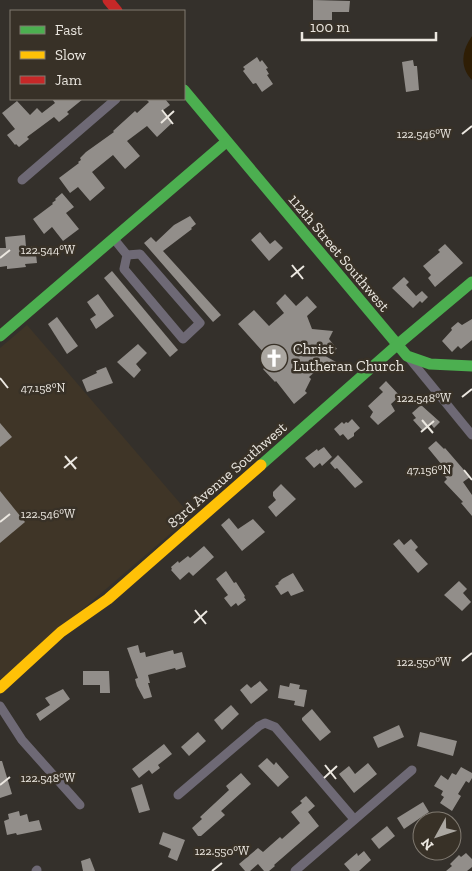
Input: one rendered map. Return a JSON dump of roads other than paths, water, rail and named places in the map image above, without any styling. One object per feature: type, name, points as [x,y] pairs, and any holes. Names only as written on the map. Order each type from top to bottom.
[{"type":"street","points":[[108,0],[116,10]]},
{"type":"street","name":"112th Street Southwest","points":[[185,91],[472,435]]},
{"type":"street","points":[[22,180],[115,100]]},
{"type":"street","points":[[0,336],[226,142]]},
{"type":"street","points":[[114,239],[127,255]]},
{"type":"street","points":[[140,254],[200,323],[183,339],[124,269],[127,255],[140,254]]},
{"type":"street","name":"83rd Avenue Southwest","points":[[0,688],[61,632],[108,599],[397,345],[472,282]]},
{"type":"street","points":[[407,356],[432,364],[472,366]]},
{"type":"street","points":[[0,706],[22,740],[80,805]]},
{"type":"street","points":[[178,795],[259,726],[266,723],[276,728],[354,819]]},
{"type":"street","points":[[294,871],[412,770]]},
{"type":"place","name":"Christ Lutheran Church","points":[[274,358]]}]
